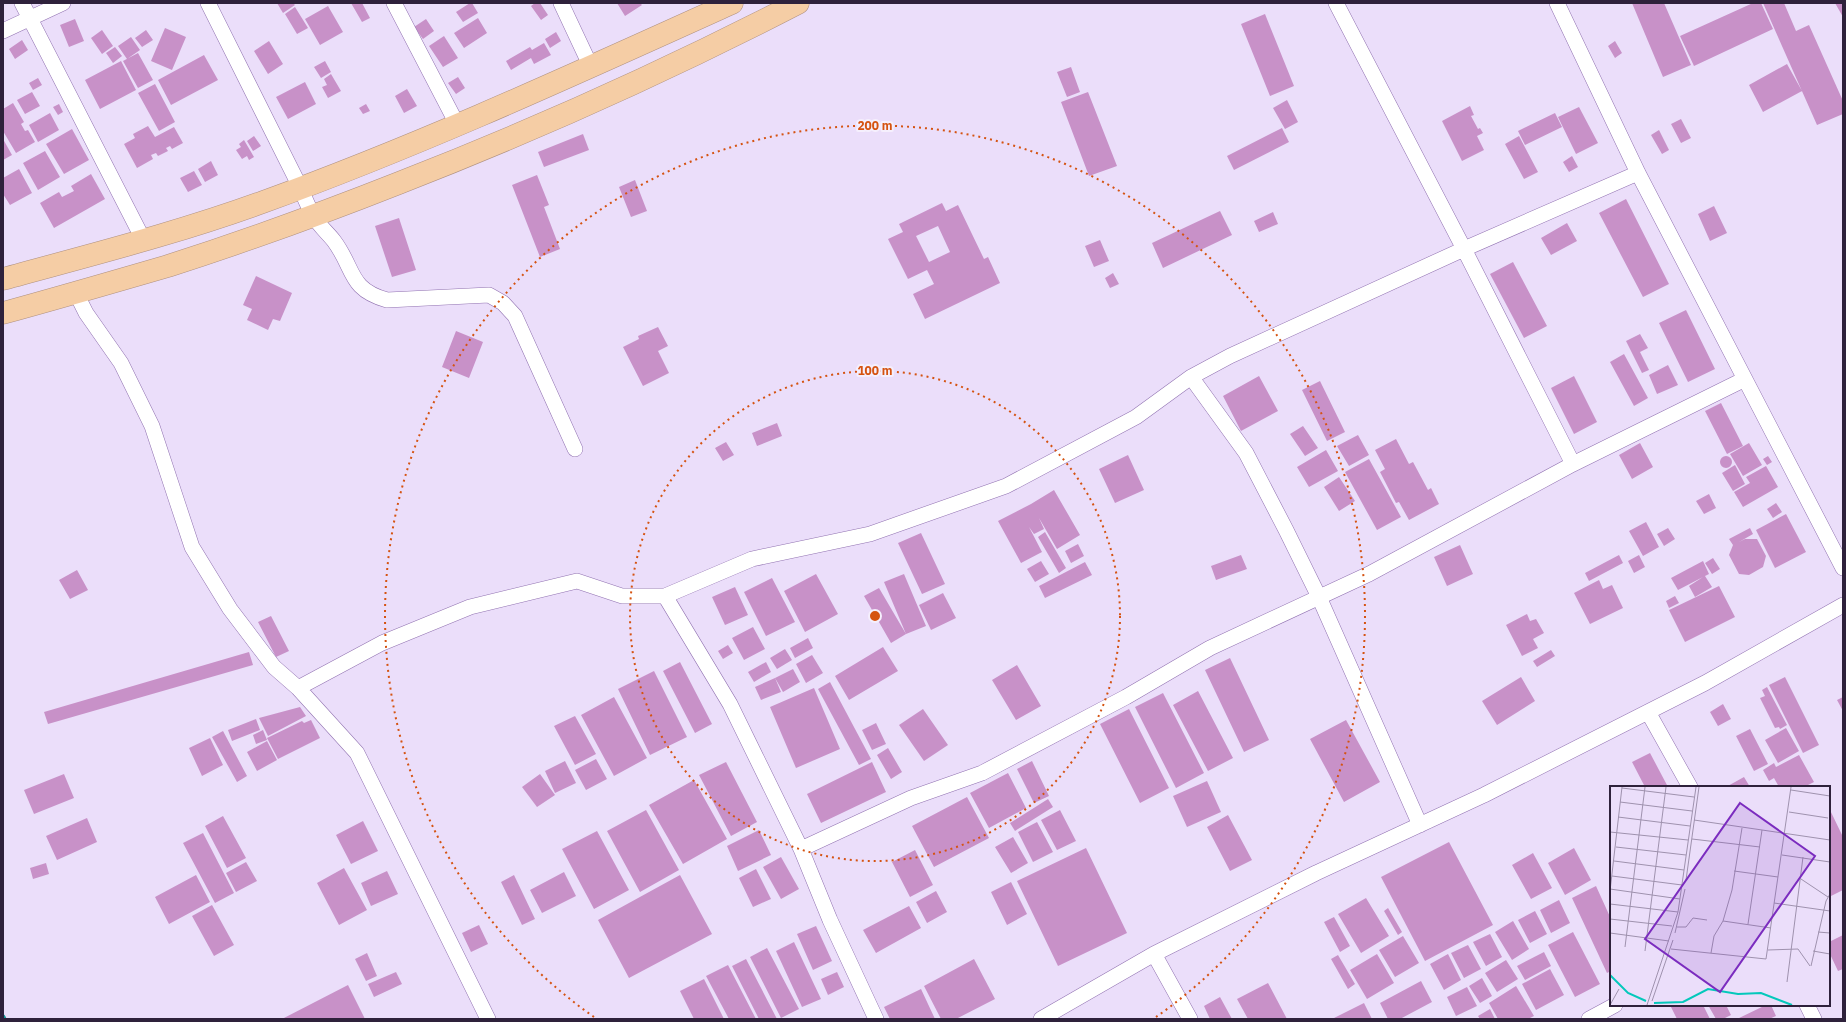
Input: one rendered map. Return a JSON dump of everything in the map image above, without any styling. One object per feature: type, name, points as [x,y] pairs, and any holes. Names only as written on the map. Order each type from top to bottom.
[{"type":"highway","points":[[3,279],[144,241],[262,202],[458,126],[732,3]]},
{"type":"highway","points":[[3,313],[67,296],[170,265],[313,216],[473,154],[560,118],[748,29],[798,3]]},
{"type":"highway","points":[[48,267],[67,296]]},
{"type":"street","points":[[22,3],[144,241]]},
{"type":"street","points":[[3,31],[63,3]]},
{"type":"street","points":[[208,3],[313,216],[335,242],[352,275],[360,286],[373,296],[388,300],[489,295],[503,303],[515,316],[575,449]]},
{"type":"street","points":[[394,3],[458,126]]},
{"type":"street","points":[[561,3],[591,67]]},
{"type":"street","points":[[1336,3],[1464,249],[1573,464]]},
{"type":"street","points":[[1558,3],[1638,173],[1843,568]]},
{"type":"street","points":[[298,688],[382,643],[478,606],[577,581],[622,596],[665,596],[752,559],[870,534],[1006,486],[1136,417],[1191,377],[1230,356],[1464,249],[1638,173]]},
{"type":"street","points":[[67,296],[86,313],[121,363],[152,426],[192,547],[230,609],[274,667],[298,688],[357,753],[488,1019]]},
{"type":"street","points":[[1191,377],[1246,453],[1319,598],[1420,825]]},
{"type":"street","points":[[801,849],[911,798],[982,773],[1126,697],[1210,648],[1369,574],[1573,464],[1745,379]]},
{"type":"street","points":[[665,596],[730,704],[801,849],[830,920],[876,1019]]},
{"type":"street","points":[[1041,1019],[1154,954],[1316,873],[1484,795],[1705,683],[1843,605]]},
{"type":"street","points":[[1648,712],[1689,786]]},
{"type":"street","points":[[1154,954],[1190,1019]]},
{"type":"street","points":[[1589,1019],[1613,1006]]},
{"type":"street","points":[[1808,1006],[1814,1019]]},
{"type":"building","points":[[277,3],[293,3],[295,5],[283,13]]},
{"type":"building","points":[[351,3],[362,3],[370,18],[362,22]]},
{"type":"building","points":[[472,3],[478,13],[463,22],[456,12]]},
{"type":"building","points":[[535,3],[540,3],[548,15],[541,20],[531,6]]},
{"type":"building","points":[[617,3],[640,3],[642,5],[625,16]]},
{"type":"building","points":[[1632,3],[1664,3],[1691,65],[1663,77]]},
{"type":"building","points":[[1753,3],[1761,3],[1773,29],[1694,66],[1680,36]]},
{"type":"building","points":[[1763,3],[1784,3],[1796,31],[1809,25],[1843,101],[1843,114],[1817,125]]},
{"type":"building","points":[[1835,3],[1843,3],[1843,17]]},
{"type":"building","points":[[328,6],[343,32],[320,45],[305,19]]},
{"type":"building","points":[[295,7],[308,28],[297,34],[285,14]]},
{"type":"building","points":[[1265,14],[1294,86],[1270,96],[1241,24]]},
{"type":"building","points":[[478,18],[487,33],[464,48],[454,33]]},
{"type":"building","points":[[75,19],[84,41],[69,47],[60,25]]},
{"type":"building","points":[[426,19],[434,31],[423,39],[414,27]]},
{"type":"building","points":[[165,28],[186,37],[172,70],[151,61]]},
{"type":"building","points":[[102,30],[113,46],[102,54],[91,38]]},
{"type":"building","points":[[146,30],[153,40],[142,47],[135,38]]},
{"type":"building","points":[[556,32],[561,41],[550,48],[545,39]]},
{"type":"building","points":[[444,36],[458,58],[443,67],[429,46]]},
{"type":"building","points":[[131,37],[140,50],[127,59],[118,46]]},
{"type":"building","points":[[22,40],[28,50],[15,59],[9,49]]},
{"type":"building","points":[[269,41],[283,64],[268,74],[254,51]]},
{"type":"building","points":[[1615,41],[1622,53],[1615,58],[1608,46]]},
{"type":"building","points":[[544,43],[551,55],[534,64],[531,58],[511,70],[506,61],[530,47],[532,50]]},
{"type":"building","points":[[115,47],[122,56],[113,63],[106,53]]},
{"type":"building","points":[[138,53],[153,80],[138,88],[123,61]]},
{"type":"building","points":[[204,55],[218,80],[171,105],[158,80]]},
{"type":"building","points":[[121,61],[136,90],[100,109],[85,80]]},
{"type":"building","points":[[325,61],[331,72],[321,78],[314,67]]},
{"type":"building","points":[[1787,64],[1802,91],[1763,112],[1749,85]]},
{"type":"building","points":[[1071,67],[1080,92],[1067,97],[1057,72]]},
{"type":"building","points":[[331,74],[341,91],[328,98],[322,87],[327,85],[324,79]]},
{"type":"building","points":[[458,77],[465,88],[456,94],[448,83]]},
{"type":"building","points":[[38,78],[42,85],[33,90],[29,83]]},
{"type":"building","points":[[305,82],[316,104],[288,119],[276,97]]},
{"type":"building","points":[[155,84],[175,122],[159,131],[138,93]]},
{"type":"building","points":[[407,89],[417,106],[404,113],[395,96]]},
{"type":"building","points":[[32,92],[40,106],[25,114],[17,100]]},
{"type":"building","points":[[1088,92],[1117,166],[1089,176],[1061,102]]},
{"type":"building","points":[[1287,100],[1298,122],[1285,129],[1273,108]]},
{"type":"building","points":[[13,103],[24,122],[21,124],[25,131],[28,130],[35,142],[16,153],[3,131],[3,109]]},
{"type":"building","points":[[59,104],[63,112],[58,115],[53,107]]},
{"type":"building","points":[[366,104],[370,111],[363,114],[359,108]]},
{"type":"building","points":[[1470,106],[1474,115],[1471,116],[1478,129],[1480,128],[1483,133],[1477,136],[1484,150],[1462,161],[1442,121]]},
{"type":"building","points":[[1579,107],[1598,143],[1576,154],[1558,117]]},
{"type":"building","points":[[50,113],[59,130],[38,142],[29,125]]},
{"type":"building","points":[[1555,113],[1562,127],[1525,145],[1518,131]]},
{"type":"building","points":[[1681,119],[1691,138],[1681,143],[1671,124]]},
{"type":"building","points":[[148,126],[155,137],[174,127],[183,143],[172,149],[170,146],[166,148],[168,151],[158,156],[156,153],[151,155],[153,159],[137,168],[124,144],[135,138],[133,134]]},
{"type":"building","points":[[1282,128],[1289,142],[1234,170],[1227,156]]},
{"type":"building","points":[[72,129],[89,160],[64,174],[46,144]]},
{"type":"building","points":[[1659,130],[1669,150],[1662,154],[1651,135]]},
{"type":"building","points":[[583,134],[589,150],[544,167],[538,152]]},
{"type":"building","points":[[254,136],[261,146],[253,151],[247,141]]},
{"type":"building","points":[[1519,136],[1538,172],[1524,179],[1505,144]]},
{"type":"building","points":[[3,139],[12,155],[3,160]]},
{"type":"building","points":[[244,140],[254,157],[249,160],[247,156],[242,159],[236,150],[241,147],[239,144]]},
{"type":"building","points":[[45,151],[60,177],[38,190],[23,163]]},
{"type":"building","points":[[1572,156],[1578,167],[1569,172],[1563,162]]},
{"type":"building","points":[[211,161],[218,175],[205,182],[198,169]]},
{"type":"building","points":[[19,169],[32,193],[10,205],[3,194],[3,178]]},
{"type":"building","points":[[194,171],[202,185],[188,192],[180,178]]},
{"type":"building","points":[[91,174],[105,199],[54,228],[40,203],[59,192],[62,197],[74,191],[71,186]]},
{"type":"building","points":[[537,175],[549,205],[544,207],[560,249],[540,257],[512,185]]},
{"type":"building","points":[[635,180],[647,211],[631,217],[619,187]]},
{"type":"building","points":[[1626,199],[1669,284],[1643,297],[1599,213]]},
{"type":"building","points":[[942,203],[946,211],[958,205],[984,259],[988,257],[1000,283],[925,319],[913,294],[934,284],[927,270],[908,279],[888,239],[903,232],[899,224]],"holes":[[[938,226],[950,252],[929,262],[916,236]]]},
{"type":"building","points":[[1714,206],[1727,233],[1710,241],[1698,214]]},
{"type":"building","points":[[1220,211],[1232,235],[1163,268],[1152,243]]},
{"type":"building","points":[[1273,212],[1278,224],[1259,232],[1254,221]]},
{"type":"building","points":[[399,218],[416,270],[392,277],[375,226]]},
{"type":"building","points":[[1567,223],[1577,241],[1551,255],[1541,238]]},
{"type":"building","points":[[1100,240],[1109,261],[1094,267],[1085,246]]},
{"type":"building","points":[[1513,262],[1547,326],[1524,338],[1490,274]]},
{"type":"building","points":[[1113,273],[1119,284],[1110,288],[1105,278]]},
{"type":"building","points":[[256,276],[292,293],[280,321],[273,319],[268,330],[247,320],[252,309],[243,305]]},
{"type":"building","points":[[1686,310],[1715,369],[1688,382],[1659,323]]},
{"type":"building","points":[[658,327],[668,346],[658,351],[669,373],[643,386],[623,347],[639,339],[638,336]]},
{"type":"building","points":[[456,331],[483,342],[469,378],[442,367]]},
{"type":"building","points":[[1640,334],[1648,348],[1640,352],[1649,370],[1642,373],[1626,341]]},
{"type":"building","points":[[1624,354],[1648,398],[1634,406],[1610,362]]},
{"type":"building","points":[[1668,365],[1678,385],[1657,394],[1649,375]]},
{"type":"building","points":[[1259,376],[1278,411],[1241,431],[1223,396]]},
{"type":"building","points":[[1574,376],[1597,422],[1574,434],[1551,388]]},
{"type":"building","points":[[1320,381],[1345,432],[1327,441],[1302,390]]},
{"type":"building","points":[[1721,403],[1743,446],[1727,454],[1705,411]]},
{"type":"building","points":[[777,423],[782,436],[757,446],[752,433]]},
{"type":"building","points":[[1303,426],[1318,448],[1305,456],[1290,434]]},
{"type":"building","points":[[1358,435],[1369,455],[1349,466],[1337,446]]},
{"type":"building","points":[[1396,439],[1409,464],[1413,462],[1428,490],[1431,488],[1439,504],[1409,520],[1399,502],[1396,503],[1380,472],[1385,469],[1375,450]]},
{"type":"building","points":[[726,442],[734,455],[723,461],[715,448]]},
{"type":"building","points":[[1640,443],[1653,467],[1632,479],[1619,455]]},
{"type":"building","points":[[1749,443],[1762,465],[1743,476],[1730,454]]},
{"type":"building","points":[[1326,450],[1338,471],[1309,487],[1297,467]]},
{"type":"building","points":[[1128,455],[1144,490],[1115,503],[1099,469]]},
{"type":"building","points":[[1728,456],[1731,457],[1731,467],[1724,468],[1721,467],[1720,460],[1721,457]]},
{"type":"building","points":[[1768,456],[1772,462],[1767,465],[1763,459]]},
{"type":"building","points":[[1369,459],[1401,517],[1377,530],[1345,472]]},
{"type":"building","points":[[1735,465],[1745,484],[1733,491],[1722,473]]},
{"type":"building","points":[[1766,466],[1778,487],[1743,507],[1734,492],[1750,483],[1746,477]]},
{"type":"building","points":[[1339,477],[1355,501],[1339,511],[1324,487]]},
{"type":"building","points":[[1054,490],[1080,535],[1057,549],[1039,518],[1044,529],[1034,534],[1029,527],[1042,552],[1021,563],[998,521]]},
{"type":"building","points":[[1709,494],[1716,508],[1704,514],[1696,501]]},
{"type":"building","points":[[1776,503],[1782,512],[1773,518],[1767,509]]},
{"type":"building","points":[[1786,514],[1806,552],[1775,568],[1756,530]]},
{"type":"building","points":[[1646,522],[1659,547],[1643,556],[1629,531]]},
{"type":"building","points":[[1668,528],[1675,539],[1664,546],[1657,534]]},
{"type":"building","points":[[1750,528],[1753,534],[1739,542],[1745,539],[1757,539],[1766,556],[1763,567],[1749,575],[1739,574],[1729,555],[1733,545],[1729,539]]},
{"type":"building","points":[[1045,532],[1066,568],[1059,573],[1038,537]]},
{"type":"building","points":[[921,533],[945,584],[922,594],[898,543]]},
{"type":"building","points":[[1078,544],[1084,556],[1071,563],[1065,551]]},
{"type":"building","points":[[1460,545],[1473,574],[1447,586],[1434,557]]},
{"type":"building","points":[[1241,555],[1247,569],[1216,580],[1211,566]]},
{"type":"building","points":[[1619,555],[1623,563],[1589,581],[1585,573]]},
{"type":"building","points":[[1639,555],[1645,567],[1634,573],[1628,561]]},
{"type":"building","points":[[1713,558],[1720,569],[1712,574],[1705,563]]},
{"type":"building","points":[[1041,561],[1049,574],[1035,582],[1027,569]]},
{"type":"building","points":[[1703,561],[1709,574],[1705,576],[1712,587],[1695,597],[1689,586],[1703,577],[1678,590],[1671,578]]},
{"type":"building","points":[[1085,562],[1092,575],[1045,598],[1039,586]]},
{"type":"building","points":[[77,570],[88,590],[70,599],[59,580]]},
{"type":"building","points":[[816,574],[838,614],[805,632],[784,591]]},
{"type":"building","points":[[904,574],[926,626],[906,634],[884,582]]},
{"type":"building","points":[[772,578],[795,622],[766,636],[744,592]]},
{"type":"building","points":[[1599,580],[1603,589],[1612,585],[1623,608],[1590,624],[1574,593]]},
{"type":"building","points":[[1719,586],[1735,617],[1685,642],[1669,610]]},
{"type":"building","points":[[735,587],[748,615],[725,625],[712,597]]},
{"type":"building","points":[[879,588],[906,634],[891,643],[864,596]]},
{"type":"building","points":[[943,593],[956,618],[931,630],[919,605]]},
{"type":"building","points":[[1675,596],[1679,603],[1669,608],[1666,601]]},
{"type":"building","points":[[1527,614],[1530,621],[1536,619],[1544,633],[1533,639],[1538,648],[1522,656],[1506,625]]},
{"type":"building","points":[[271,616],[289,651],[276,657],[258,622]]},
{"type":"building","points":[[753,627],[765,649],[744,660],[732,638]]},
{"type":"building","points":[[808,638],[813,648],[795,658],[790,648]]},
{"type":"building","points":[[728,645],[733,653],[723,659],[718,651]]},
{"type":"building","points":[[883,647],[898,671],[849,700],[835,676]]},
{"type":"building","points":[[785,649],[792,660],[777,669],[770,658]]},
{"type":"building","points":[[1551,650],[1555,656],[1537,667],[1533,661]]},
{"type":"building","points":[[249,652],[253,665],[48,724],[44,712]]},
{"type":"building","points":[[812,655],[823,673],[806,683],[796,664]]},
{"type":"building","points":[[1230,658],[1269,740],[1244,752],[1205,670]]},
{"type":"building","points":[[680,662],[712,724],[695,733],[663,671]]},
{"type":"building","points":[[766,662],[771,672],[754,682],[748,672]]},
{"type":"building","points":[[1017,665],[1041,706],[1016,720],[992,680]]},
{"type":"building","points":[[793,669],[800,682],[783,692],[775,678]]},
{"type":"building","points":[[654,671],[687,737],[650,755],[618,689]]},
{"type":"building","points":[[1521,677],[1535,701],[1497,725],[1482,701]]},
{"type":"building","points":[[1785,677],[1819,745],[1803,753],[1769,685]]},
{"type":"building","points":[[775,678],[781,692],[761,700],[755,687]]},
{"type":"building","points":[[830,682],[871,759],[859,765],[818,689]]},
{"type":"building","points":[[1767,687],[1787,725],[1780,729],[1779,727],[1775,728],[1760,698],[1765,696],[1762,690]]},
{"type":"building","points":[[814,688],[840,749],[796,768],[770,707]]},
{"type":"building","points":[[1198,691],[1233,758],[1208,771],[1173,705]]},
{"type":"building","points":[[1163,693],[1204,773],[1176,788],[1135,707]]},
{"type":"building","points":[[614,697],[647,758],[614,776],[581,715]]},
{"type":"building","points":[[1843,697],[1843,711],[1837,700]]},
{"type":"building","points":[[1723,704],[1731,719],[1718,726],[1710,712]]},
{"type":"building","points":[[300,707],[306,716],[268,736],[259,718]]},
{"type":"building","points":[[923,709],[948,745],[924,761],[899,725]]},
{"type":"building","points":[[1129,709],[1169,788],[1140,803],[1100,724]]},
{"type":"building","points":[[575,716],[596,754],[575,765],[554,726]]},
{"type":"building","points":[[256,719],[260,730],[232,741],[228,730]]},
{"type":"building","points":[[311,720],[320,738],[278,759],[267,738],[302,721],[304,723]]},
{"type":"building","points":[[1346,720],[1380,782],[1344,802],[1310,739]]},
{"type":"building","points":[[876,723],[886,744],[872,750],[862,730]]},
{"type":"building","points":[[1786,728],[1799,751],[1778,763],[1765,740]]},
{"type":"building","points":[[1750,729],[1768,764],[1754,771],[1736,736]]},
{"type":"building","points":[[263,730],[267,740],[256,744],[253,735]]},
{"type":"building","points":[[223,731],[247,776],[237,782],[212,737]]},
{"type":"building","points":[[210,738],[223,765],[202,776],[189,748]]},
{"type":"building","points":[[267,741],[277,760],[257,771],[247,752]]},
{"type":"building","points":[[888,748],[902,772],[891,779],[877,755]]},
{"type":"building","points":[[1650,753],[1667,786],[1644,786],[1632,762]]},
{"type":"building","points":[[1799,755],[1814,782],[1806,786],[1778,786],[1774,778],[1769,781],[1763,770],[1774,763],[1776,767]]},
{"type":"building","points":[[596,759],[607,779],[586,790],[575,770]]},
{"type":"building","points":[[565,761],[576,783],[555,793],[545,771]]},
{"type":"building","points":[[1032,761],[1049,796],[1034,803],[1017,769]]},
{"type":"building","points":[[726,762],[757,822],[731,836],[699,775]]},
{"type":"building","points":[[872,762],[886,792],[821,823],[807,794]]},
{"type":"building","points":[[1008,773],[1026,808],[989,828],[970,793]]},
{"type":"building","points":[[64,774],[74,798],[34,814],[24,790]]},
{"type":"building","points":[[540,774],[555,795],[537,807],[522,787]]},
{"type":"building","points":[[1744,777],[1749,786],[1728,786]]},
{"type":"building","points":[[694,780],[727,839],[683,864],[649,805]]},
{"type":"building","points":[[1207,781],[1221,812],[1187,827],[1173,796]]},
{"type":"building","points":[[967,797],[989,838],[934,867],[912,826]]},
{"type":"building","points":[[1048,799],[1053,807],[1015,831],[1010,823]]},
{"type":"building","points":[[646,810],[679,870],[640,892],[607,831]]},
{"type":"building","points":[[1060,810],[1076,841],[1057,850],[1041,820]]},
{"type":"building","points":[[1830,810],[1843,837],[1843,890],[1830,896]]},
{"type":"building","points":[[1228,815],[1252,860],[1230,871],[1207,827]]},
{"type":"building","points":[[223,816],[246,858],[227,868],[205,826]]},
{"type":"building","points":[[87,818],[97,842],[57,860],[46,836]]},
{"type":"building","points":[[363,821],[378,851],[351,864],[336,835]]},
{"type":"building","points":[[1037,822],[1053,852],[1033,862],[1018,832]]},
{"type":"building","points":[[759,830],[771,855],[738,871],[727,846]]},
{"type":"building","points":[[597,831],[629,890],[594,909],[562,849]]},
{"type":"building","points":[[203,833],[234,893],[215,903],[183,843]]},
{"type":"building","points":[[1013,837],[1028,863],[1011,873],[995,847]]},
{"type":"building","points":[[1449,842],[1493,925],[1425,961],[1381,877]]},
{"type":"building","points":[[1086,848],[1127,933],[1058,966],[1017,881]]},
{"type":"building","points":[[1574,848],[1591,880],[1565,895],[1548,863]]},
{"type":"building","points":[[915,850],[933,885],[910,897],[892,862]]},
{"type":"building","points":[[1533,853],[1552,888],[1531,899],[1512,865]]},
{"type":"building","points":[[781,857],[799,889],[781,899],[763,867]]},
{"type":"building","points":[[246,862],[257,881],[236,892],[226,873]]},
{"type":"building","points":[[46,863],[49,874],[33,879],[30,868]]},
{"type":"building","points":[[344,868],[367,910],[339,925],[317,883]]},
{"type":"building","points":[[756,869],[771,899],[753,907],[739,878]]},
{"type":"building","points":[[387,871],[398,894],[371,906],[361,883]]},
{"type":"building","points":[[564,872],[576,896],[542,913],[530,890]]},
{"type":"building","points":[[196,875],[210,902],[169,924],[155,897]]},
{"type":"building","points":[[514,875],[535,919],[522,925],[501,882]]},
{"type":"building","points":[[680,875],[712,934],[629,978],[598,920]]},
{"type":"building","points":[[1011,882],[1027,914],[1007,925],[991,892]]},
{"type":"building","points":[[1596,886],[1610,917],[1610,972],[1607,973],[1572,898]]},
{"type":"building","points":[[936,891],[947,912],[927,923],[916,902]]},
{"type":"building","points":[[1366,898],[1389,936],[1361,953],[1338,914]]},
{"type":"building","points":[[1559,900],[1570,923],[1551,933],[1540,910]]},
{"type":"building","points":[[212,905],[234,945],[214,956],[192,916]]},
{"type":"building","points":[[909,906],[921,928],[876,953],[863,930]]},
{"type":"building","points":[[1388,908],[1402,932],[1398,935],[1384,911]]},
{"type":"building","points":[[1535,911],[1547,934],[1530,943],[1518,920]]},
{"type":"building","points":[[1334,917],[1350,946],[1340,952],[1324,922]]},
{"type":"building","points":[[1513,921],[1529,949],[1512,960],[1495,932]]},
{"type":"building","points":[[479,925],[488,944],[471,952],[462,933]]},
{"type":"building","points":[[816,926],[832,961],[813,970],[797,934]]},
{"type":"building","points":[[1573,932],[1600,984],[1575,997],[1548,945]]},
{"type":"building","points":[[1490,934],[1502,957],[1486,966],[1473,942]]},
{"type":"building","points":[[1843,935],[1843,969],[1838,971],[1830,954],[1830,942]]},
{"type":"building","points":[[1403,936],[1419,963],[1395,977],[1379,950]]},
{"type":"building","points":[[794,942],[821,999],[802,1007],[776,951]]},
{"type":"building","points":[[1468,945],[1481,969],[1464,978],[1451,953]]},
{"type":"building","points":[[767,948],[799,1009],[781,1018],[750,957]]},
{"type":"building","points":[[1544,952],[1551,966],[1525,980],[1517,966]]},
{"type":"building","points":[[367,953],[377,976],[366,981],[355,959]]},
{"type":"building","points":[[1377,954],[1394,983],[1367,999],[1350,970]]},
{"type":"building","points":[[1448,954],[1461,980],[1444,990],[1430,964]]},
{"type":"building","points":[[1338,955],[1355,984],[1348,989],[1331,959]]},
{"type":"building","points":[[746,959],[777,1019],[759,1019],[732,966]]},
{"type":"building","points":[[974,959],[995,999],[956,1019],[941,1019],[924,986]]},
{"type":"building","points":[[1506,960],[1518,979],[1497,992],[1485,973]]},
{"type":"building","points":[[728,965],[756,1019],[729,1019],[706,976]]},
{"type":"building","points":[[1550,969],[1564,995],[1536,1010],[1522,984]]},
{"type":"building","points":[[396,972],[402,984],[374,997],[368,984]]},
{"type":"building","points":[[837,972],[844,987],[828,995],[821,979]]},
{"type":"building","points":[[1482,978],[1492,996],[1480,1003],[1469,986]]},
{"type":"building","points":[[704,979],[724,1019],[694,1019],[680,991]]},
{"type":"building","points":[[1421,981],[1432,1002],[1400,1019],[1388,1019],[1380,1003]]},
{"type":"building","points":[[1268,983],[1287,1019],[1248,1019],[1237,999]]},
{"type":"building","points":[[348,985],[365,1019],[282,1019]]},
{"type":"building","points":[[1516,986],[1534,1016],[1528,1019],[1498,1019],[1489,1003]]},
{"type":"building","points":[[1467,987],[1477,1006],[1456,1016],[1447,997]]},
{"type":"building","points":[[921,989],[935,1019],[890,1019],[884,1007]]},
{"type":"building","points":[[1220,997],[1232,1019],[1210,1019],[1204,1006]]},
{"type":"building","points":[[1364,1003],[1372,1019],[1332,1019]]},
{"type":"building","points":[[1670,1006],[1704,1006],[1710,1019],[1677,1019]]},
{"type":"building","points":[[1709,1006],[1726,1006],[1731,1015],[1723,1019],[1716,1019]]},
{"type":"building","points":[[1764,1006],[1771,1006],[1776,1016],[1769,1019],[1737,1019]]},
{"type":"building","points":[[1490,1009],[1495,1019],[1480,1019],[1478,1016]]}]
